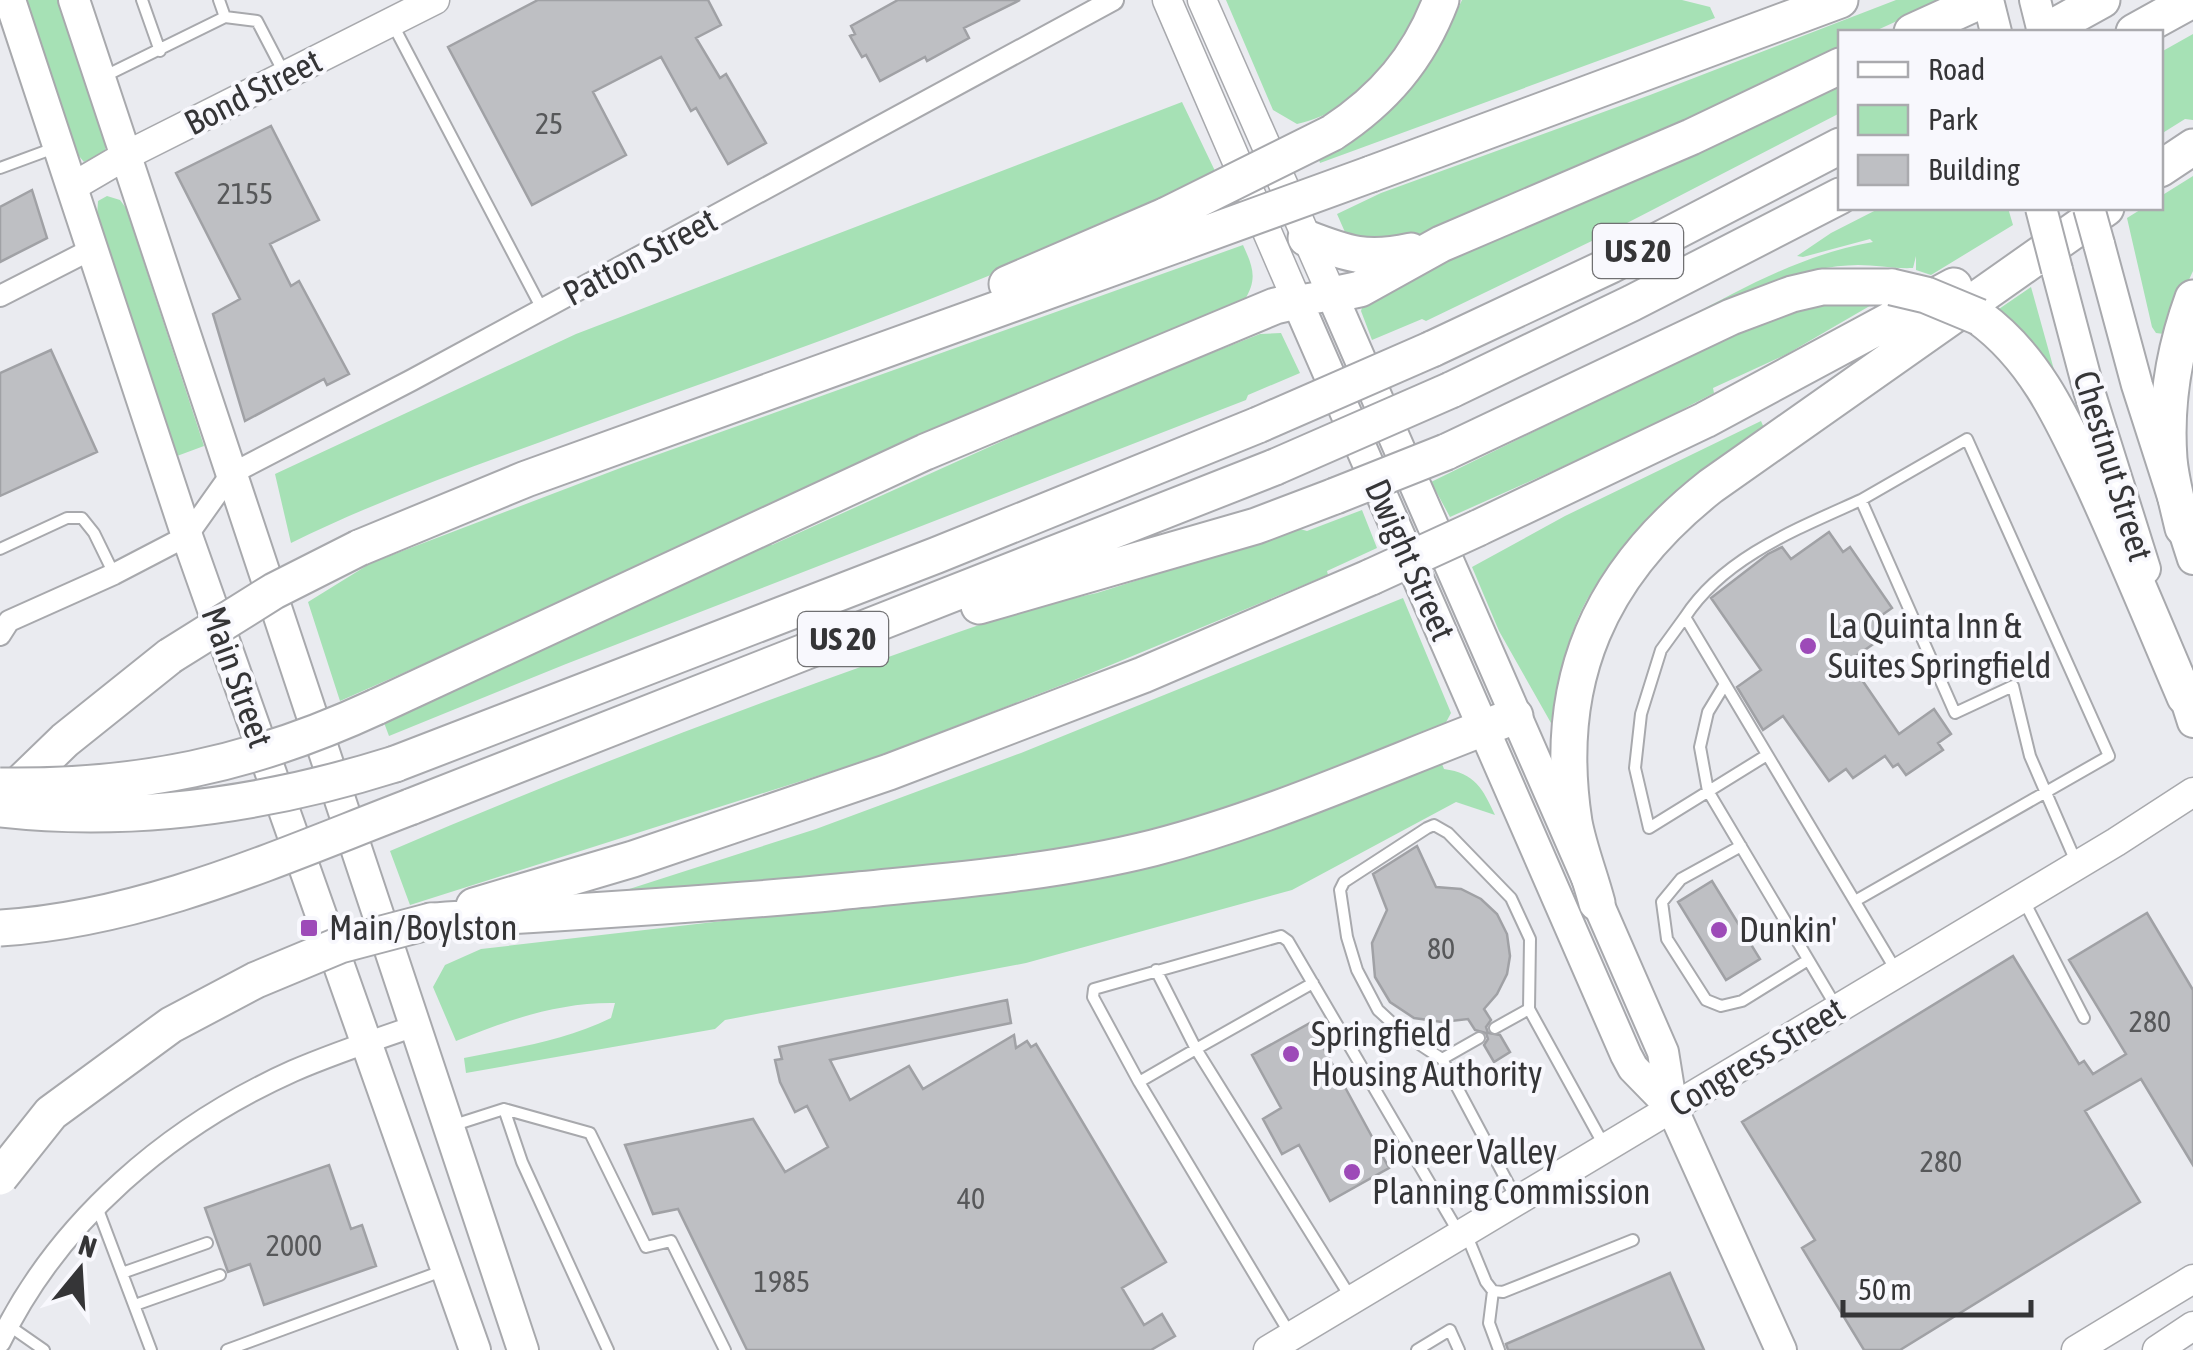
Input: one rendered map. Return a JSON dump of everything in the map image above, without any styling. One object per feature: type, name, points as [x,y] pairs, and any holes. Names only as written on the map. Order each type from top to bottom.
[{"type":"highway","points":[[1174,229],[1332,133],[1378,98],[1419,50],[1441,0]]},
{"type":"highway","points":[[0,806],[65,740],[170,656],[241,610],[359,548],[499,490],[814,376],[1174,229],[1371,174],[1840,0]]},
{"type":"highway","points":[[1917,30],[1985,0]]},
{"type":"highway","points":[[2048,30],[2102,0]]},
{"type":"highway","points":[[2138,30],[2192,0]]},
{"type":"highway","points":[[0,786],[114,783],[192,771],[276,748],[376,707],[925,452],[1276,306],[1360,288],[1441,244],[1691,137],[1838,67]]},
{"type":"highway","name":"US 20","points":[[0,806],[99,814],[198,807],[282,794],[395,764],[954,549],[1258,426],[1611,265],[1838,147]]},
{"type":"highway","points":[[2163,168],[2193,147]]},
{"type":"highway","name":"US 20","points":[[0,928],[94,914],[184,892],[1276,468],[1632,303],[1838,197]]},
{"type":"highway","points":[[0,1176],[51,1113],[171,1025],[256,980],[340,945],[633,859],[889,772],[1160,668],[1372,578],[1734,406],[2098,210]]},
{"type":"highway","points":[[1597,903],[1575,826],[1570,734],[1590,638],[1613,589],[1630,564],[1672,519],[1712,486],[2099,210]]},
{"type":"highway","points":[[1306,238],[1370,258],[1441,244]]},
{"type":"highway","points":[[870,628],[1024,595],[1256,526],[1446,452],[1731,318],[1792,294],[1822,286],[1892,287],[1926,294],[1979,317],[2014,350],[2051,396],[2111,522],[2189,710]]},
{"type":"highway","points":[[2188,544],[2169,461],[2169,401],[2173,370],[2193,298]]},
{"type":"highway","points":[[430,921],[785,898],[1068,866],[1152,848],[1226,826],[1499,722]]},
{"type":"main road","name":"Main Street","points":[[10,0],[187,536],[475,1350]]},
{"type":"main road","name":"Main Street","points":[[74,0],[523,1350]]},
{"type":"main road","name":"Bond Street","points":[[72,187],[125,156],[435,0]]},
{"type":"main road","name":"Dwight Street","points":[[1167,0],[1314,298],[1499,722],[1632,1068],[1672,1108]]},
{"type":"main road","name":"Dwight Street","points":[[1202,0],[1306,238],[1314,298]]},
{"type":"main road","points":[[1985,0],[1995,30]]},
{"type":"main road","points":[[2035,0],[2043,30]]},
{"type":"main road","name":"Chestnut Street","points":[[2042,210],[2089,390],[2189,710]]},
{"type":"main road","name":"Chestnut Street","points":[[2090,210],[2137,385],[2188,544]]},
{"type":"main road","name":"Dwight Street","points":[[1499,722],[1597,903],[1662,1052],[1672,1108],[1781,1350]]},
{"type":"main road","name":"Congress Street","points":[[1280,1343],[2193,792]]},
{"type":"main road","points":[[2076,1350],[2191,1280]]},
{"type":"main road","points":[[2158,1350],[2193,1326]]},
{"type":"street","name":"Patton Street","points":[[187,536],[231,474],[1113,0]]},
{"type":"street","points":[[0,296],[92,250]]},
{"type":"street","points":[[3,627],[187,536]]},
{"type":"street","points":[[4,1334],[53,1258],[96,1206],[159,1151],[224,1107],[292,1072],[415,1026]]},
{"type":"lane","points":[[142,0],[160,50]]},
{"type":"lane","points":[[219,0],[225,17]]},
{"type":"lane","points":[[100,79],[225,17],[258,21],[286,76]]},
{"type":"lane","points":[[392,22],[542,310]]},
{"type":"lane","points":[[0,168],[58,146]]},
{"type":"lane","points":[[1767,755],[1649,828],[1636,768],[1641,714],[1661,650],[1701,592],[1776,538],[1861,500],[1966,439],[2109,756],[1854,901]]},
{"type":"lane","points":[[1861,500],[1956,713],[2013,686],[2030,756],[2077,865]]},
{"type":"lane","points":[[0,549],[67,518],[82,518],[114,574]]},
{"type":"lane","points":[[1685,617],[1898,973]]},
{"type":"lane","points":[[1725,684],[1708,712],[1700,747],[1708,792],[1837,1009]]},
{"type":"lane","points":[[1518,1200],[1442,1059],[1404,1034],[1378,1010],[1357,970],[1347,937],[1340,890],[1349,876],[1427,828],[1434,825],[1448,833],[1511,898],[1530,940],[1529,1009],[1605,1148]]},
{"type":"lane","points":[[1740,846],[1681,879],[1662,902],[1667,939],[1706,1000],[1721,1006],[1742,1001],[1808,960]]},
{"type":"lane","points":[[2022,898],[2084,1018]]},
{"type":"lane","points":[[1280,1343],[1093,997],[1094,988],[1282,936],[1462,1232],[1493,1291],[1489,1323],[1499,1350]]},
{"type":"lane","points":[[1156,970],[1196,1049],[1351,1298]]},
{"type":"lane","points":[[1138,1082],[1313,984]]},
{"type":"lane","points":[[1496,1028],[1529,1009]]},
{"type":"lane","points":[[1442,1059],[1480,1038]]},
{"type":"lane","points":[[448,1127],[504,1109],[590,1133],[646,1247],[671,1241],[725,1350]]},
{"type":"lane","points":[[504,1109],[522,1162],[608,1350]]},
{"type":"lane","points":[[96,1206],[152,1350]]},
{"type":"lane","points":[[1493,1291],[1504,1292],[1633,1240]]},
{"type":"lane","points":[[122,1274],[208,1243]]},
{"type":"lane","points":[[227,1350],[446,1270]]},
{"type":"lane","points":[[135,1305],[220,1274]]},
{"type":"lane","points":[[1418,1350],[1450,1330],[1459,1350]]},
{"type":"lane","points":[[4,1334],[44,1350]]},
{"type":"green space","points":[[27,0],[59,0],[107,144],[104,153],[84,162],[73,149]]},
{"type":"green space","points":[[1226,0],[1430,0],[1391,59],[1360,93],[1321,117],[1297,124],[1273,110]]},
{"type":"green space","points":[[1462,0],[1682,0],[1710,7],[1715,18],[1320,163],[1318,157],[1360,135],[1407,91],[1432,57]]},
{"type":"green space","points":[[1896,0],[1943,0],[1877,30],[1838,30],[1838,49],[1484,214],[1430,235],[1392,244],[1348,239],[1337,214],[1381,193]]},
{"type":"green space","points":[[2193,34],[2193,120],[2185,119],[2163,133],[2163,51]]},
{"type":"green space","points":[[1838,77],[1838,114],[1598,238],[1426,321],[1422,319],[1372,340],[1361,311],[1365,298]]},
{"type":"green space","points":[[1182,102],[1215,171],[1138,210],[979,280],[431,483],[291,543],[275,474],[576,334]]},
{"type":"green space","points":[[2193,176],[2193,271],[2164,334],[2156,333],[2152,327],[2127,218],[2140,210],[2163,210],[2163,195]]},
{"type":"green space","points":[[107,196],[120,200],[126,208],[204,446],[177,456],[97,217],[98,201]]},
{"type":"green space","points":[[1876,210],[2009,210],[2013,225],[1931,275],[1916,270],[1916,256],[1913,268],[1835,267],[1791,276],[1685,319],[1799,263],[1873,242],[1870,239],[1797,256]]},
{"type":"green space","points":[[1243,245],[1252,273],[1244,301],[340,701],[308,602],[371,563],[623,467]]},
{"type":"green space","points":[[2031,287],[2056,377],[1996,311]]},
{"type":"green space","points":[[1880,300],[1631,436],[1450,517],[1431,482],[1781,311],[1813,303]]},
{"type":"green space","points":[[1281,333],[1300,373],[1248,395],[1246,400],[389,736],[383,720],[763,542],[772,545],[1102,396],[1260,334]]},
{"type":"green space","points":[[1761,421],[1764,428],[1652,522],[1596,585],[1572,634],[1551,723],[1499,631],[1472,567],[1565,516]]},
{"type":"green space","points":[[1362,510],[1377,548],[1327,571],[1328,575],[874,758],[410,905],[390,851],[548,785],[1028,608],[1097,593],[1300,529],[1307,531]]},
{"type":"green space","points":[[1403,598],[1451,713],[1444,726],[1294,786],[1202,817],[1060,850],[913,871],[620,892],[816,829],[1021,753]]},
{"type":"green space","points":[[1442,764],[1444,769],[1471,778],[1495,815],[1456,802],[1292,890],[1026,963],[725,1020],[715,1029],[466,1073],[464,1058],[575,1033],[611,1018],[615,1003],[534,1014],[456,1041],[433,987],[445,965],[481,949],[956,894],[1426,765]]},
{"type":"building","points":[[538,0],[708,0],[721,25],[696,38],[720,78],[726,74],[766,143],[728,164],[696,108],[691,111],[661,57],[593,92],[626,155],[532,205],[448,47]]},
{"type":"building","points":[[898,0],[1020,0],[964,28],[969,38],[880,81],[850,36],[855,34],[851,26]]},
{"type":"building","points":[[271,126],[319,220],[270,244],[291,286],[299,281],[349,374],[327,385],[324,379],[245,421],[213,314],[240,299],[176,173]]},
{"type":"building","points":[[32,190],[47,238],[0,262],[0,207]]},
{"type":"building","points":[[51,350],[97,452],[0,496],[0,373]]},
{"type":"building","name":"La Quinta Inn & Suites Springfield","points":[[1829,532],[1843,552],[1850,547],[1892,608],[1882,615],[1892,631],[1849,661],[1899,734],[1934,709],[1951,734],[1938,743],[1943,750],[1906,775],[1885,756],[1853,778],[1846,769],[1829,781],[1783,716],[1763,730],[1737,687],[1761,670],[1711,598],[1768,554],[1782,547],[1791,559]]},
{"type":"building","points":[[1417,846],[1436,887],[1461,889],[1481,899],[1497,914],[1507,934],[1507,974],[1484,1009],[1491,1020],[1486,1027],[1488,1033],[1500,1035],[1510,1052],[1494,1062],[1484,1045],[1486,1033],[1475,1030],[1468,1019],[1442,1022],[1414,1018],[1390,1002],[1375,977],[1372,943],[1387,910],[1373,874]]},
{"type":"building","name":"Dunkin'","points":[[1712,881],[1760,959],[1726,980],[1678,902]]},
{"type":"building","points":[[2147,913],[2193,990],[2193,1165],[2141,1079],[2085,1111],[2140,1202],[1900,1350],[1864,1350],[1802,1248],[1815,1240],[1742,1122],[2013,956],[2079,1064],[2084,1061],[2093,1074],[2126,1054],[2069,960]]},
{"type":"building","points":[[1007,1000],[1011,1023],[830,1060],[850,1100],[909,1066],[923,1089],[1014,1035],[1016,1048],[1027,1041],[1031,1047],[1036,1044],[1166,1262],[1122,1288],[1144,1325],[1162,1314],[1175,1336],[1151,1350],[747,1350],[678,1209],[653,1214],[625,1145],[753,1119],[785,1172],[828,1147],[807,1106],[795,1112],[780,1082],[775,1060],[782,1059],[779,1047]]},
{"type":"building","points":[[1310,1023],[1389,1168],[1330,1201],[1299,1145],[1282,1154],[1263,1119],[1281,1108],[1252,1055]]},
{"type":"building","points":[[329,1165],[351,1229],[362,1225],[376,1266],[264,1305],[250,1264],[228,1272],[205,1208]]},
{"type":"building","points":[[1670,1273],[1704,1350],[1508,1350],[1506,1344]]},
{"type":"place","name":"La Quinta Inn & Suites Springfield","points":[[1808,646]]},
{"type":"place","name":"Main/Boylston","points":[[309,928]]},
{"type":"place","name":"Dunkin'","points":[[1719,930]]},
{"type":"place","name":"Springfield Housing Authority","points":[[1291,1054]]},
{"type":"place","name":"Pioneer Valley Planning Commission","points":[[1352,1172]]}]
